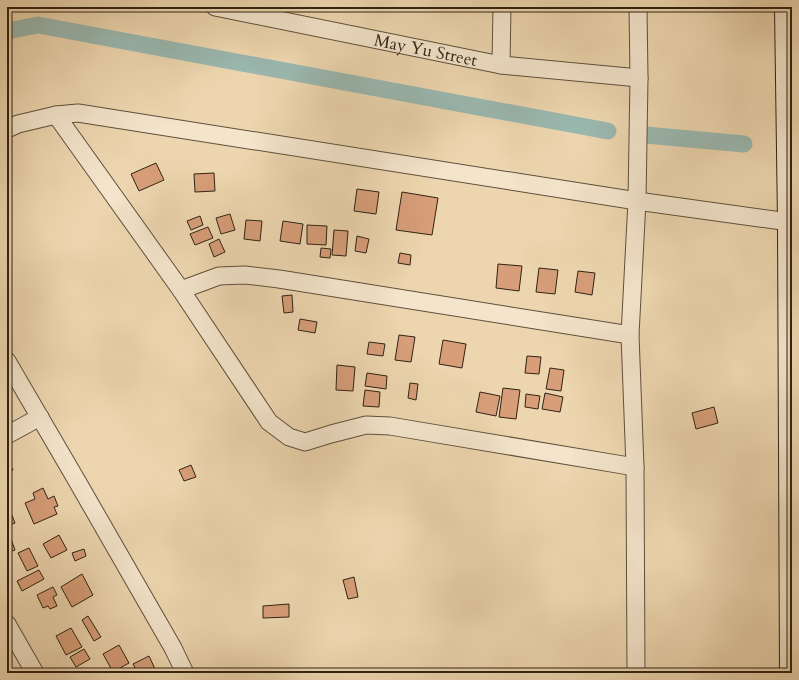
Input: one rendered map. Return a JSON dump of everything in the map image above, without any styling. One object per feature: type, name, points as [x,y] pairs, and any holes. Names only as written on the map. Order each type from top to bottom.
[{"type":"street","name":"May Yu Street","points":[[215,7],[283,14],[501,65],[639,78]]},
{"type":"street","points":[[501,65],[502,7]]},
{"type":"street","points":[[636,673],[635,467],[630,335],[637,201],[639,78],[638,7]]},
{"type":"street","points":[[786,7],[790,222],[791,673]]},
{"type":"street","points":[[7,129],[18,124],[56,114],[78,113],[637,201],[790,222]]},
{"type":"street","points":[[56,114],[181,290],[269,422],[289,437],[305,442],[366,425],[390,426],[635,467]]},
{"type":"street","points":[[181,290],[219,276],[245,275],[287,280],[630,335]]},
{"type":"street","points":[[7,361],[173,648],[185,673]]},
{"type":"street","points":[[7,435],[40,417]]},
{"type":"street","points":[[7,624],[35,673]]},
{"type":"building","points":[[156,163],[164,180],[139,191],[131,174]]},
{"type":"building","points":[[214,173],[215,191],[195,192],[194,174]]},
{"type":"building","points":[[357,189],[379,192],[376,214],[354,211]]},
{"type":"building","points":[[402,192],[438,198],[432,235],[396,230]]},
{"type":"building","points":[[230,214],[235,230],[221,234],[216,218]]},
{"type":"building","points":[[200,216],[203,225],[191,230],[187,221]]},
{"type":"building","points":[[246,220],[262,221],[260,241],[244,239]]},
{"type":"building","points":[[283,221],[303,224],[300,244],[280,241]]},
{"type":"building","points":[[307,225],[327,226],[326,245],[307,244]]},
{"type":"building","points":[[208,227],[213,238],[195,245],[190,234]]},
{"type":"building","points":[[334,230],[348,231],[346,256],[332,255]]},
{"type":"building","points":[[357,236],[369,239],[366,253],[355,251]]},
{"type":"building","points":[[219,239],[225,252],[214,257],[209,244]]},
{"type":"building","points":[[321,248],[331,249],[330,258],[320,257]]},
{"type":"building","points":[[400,253],[411,255],[410,265],[398,263]]},
{"type":"building","points":[[498,264],[522,266],[519,291],[496,288]]},
{"type":"building","points":[[539,268],[558,270],[555,294],[536,292]]},
{"type":"building","points":[[578,271],[595,273],[592,295],[575,292]]},
{"type":"building","points":[[292,295],[293,312],[284,313],[282,296]]},
{"type":"building","points":[[300,319],[317,322],[315,333],[298,330]]},
{"type":"building","points":[[399,335],[415,337],[411,362],[395,360]]},
{"type":"building","points":[[443,340],[466,344],[462,368],[439,364]]},
{"type":"building","points":[[369,342],[385,344],[383,356],[367,354]]},
{"type":"building","points":[[527,356],[541,357],[539,374],[525,373]]},
{"type":"building","points":[[337,365],[355,367],[353,391],[336,390]]},
{"type":"building","points":[[550,368],[564,370],[561,391],[546,389]]},
{"type":"building","points":[[367,373],[387,376],[386,389],[365,386]]},
{"type":"building","points":[[410,383],[418,384],[416,400],[408,398]]},
{"type":"building","points":[[503,388],[520,390],[516,419],[499,417]]},
{"type":"building","points":[[365,390],[380,392],[379,407],[363,406]]},
{"type":"building","points":[[480,392],[500,396],[496,416],[476,412]]},
{"type":"building","points":[[545,393],[563,397],[560,412],[542,409]]},
{"type":"building","points":[[526,394],[540,396],[538,409],[525,407]]},
{"type":"building","points":[[714,407],[718,423],[696,429],[692,413]]},
{"type":"building","points":[[7,461],[13,470],[7,473]]},
{"type":"building","points":[[191,465],[196,477],[184,481],[179,470]]},
{"type":"building","points":[[43,488],[48,499],[54,496],[58,506],[54,507],[57,514],[34,524],[25,503],[35,499],[33,493]]},
{"type":"building","points":[[9,508],[15,523],[7,526],[7,509]]},
{"type":"building","points":[[59,535],[67,550],[51,558],[43,544]]},
{"type":"building","points":[[11,539],[15,550],[7,553],[7,541]]},
{"type":"building","points":[[29,548],[38,566],[27,571],[18,553]]},
{"type":"building","points":[[84,549],[86,556],[75,561],[72,553]]},
{"type":"building","points":[[39,570],[44,579],[22,591],[17,581]]},
{"type":"building","points":[[82,574],[93,595],[72,607],[61,587]]},
{"type":"building","points":[[354,577],[358,597],[348,599],[343,580]]},
{"type":"building","points":[[53,587],[57,595],[53,597],[57,606],[50,609],[48,606],[43,608],[37,595]]},
{"type":"building","points":[[289,604],[289,617],[263,618],[263,606]]},
{"type":"building","points":[[88,616],[101,637],[94,641],[82,620]]},
{"type":"building","points":[[71,628],[82,647],[66,655],[56,636]]},
{"type":"building","points":[[119,645],[129,663],[113,672],[103,654]]},
{"type":"building","points":[[84,649],[90,659],[76,667],[70,657]]},
{"type":"building","points":[[149,656],[156,671],[152,673],[138,673],[133,664]]},
{"type":"waterway","points":[[7,31],[38,25],[608,131]]},
{"type":"waterway","points":[[646,135],[744,144]]}]
